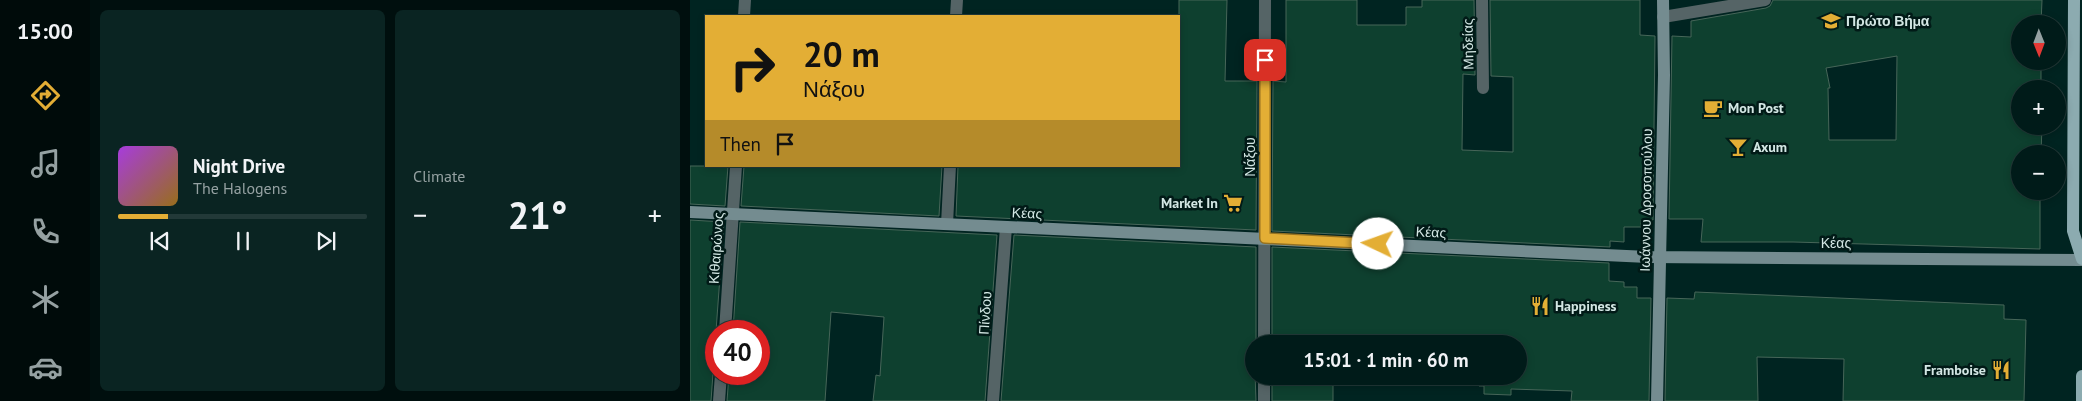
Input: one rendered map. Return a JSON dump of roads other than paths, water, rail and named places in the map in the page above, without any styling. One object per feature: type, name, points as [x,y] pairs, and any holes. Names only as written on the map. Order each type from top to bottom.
[{"type":"main road","points":[[2074,0],[2073,231],[2082,260]]},
{"type":"main road","points":[[2082,376],[2082,401]]},
{"type":"street","points":[[744,15],[745,0]]},
{"type":"street","points":[[956,15],[957,0]]},
{"type":"street","name":"Νάξου","points":[[1264,335],[1265,0]]},
{"type":"street","name":"Μηδείας","points":[[1482,0],[1483,88]]},
{"type":"street","name":"Ιωάννου Δροσοπούλου","points":[[1657,401],[1664,75],[1663,0]]},
{"type":"street","points":[[1663,17],[1765,0]]},
{"type":"street","name":"Κιθαιρώνος","points":[[725,320],[736,167]]},
{"type":"street","points":[[947,224],[950,167]]},
{"type":"street","name":"Κέας","points":[[690,212],[1659,257],[2082,260]]},
{"type":"street","name":"Πίνδου","points":[[993,401],[1006,227]]},
{"type":"street","points":[[720,401],[721,385]]},
{"type":"street","points":[[1264,385],[1264,401]]},
{"type":"place","name":"Πρώτο Βήμα","points":[[1831,21]]},
{"type":"place","name":"Mon Post","points":[[1713,108]]},
{"type":"place","name":"Axum","points":[[1738,147]]},
{"type":"place","name":"Market In","points":[[1233,203]]},
{"type":"place","name":"Happiness","points":[[1540,306]]},
{"type":"place","name":"Framboise","points":[[2001,370]]}]
